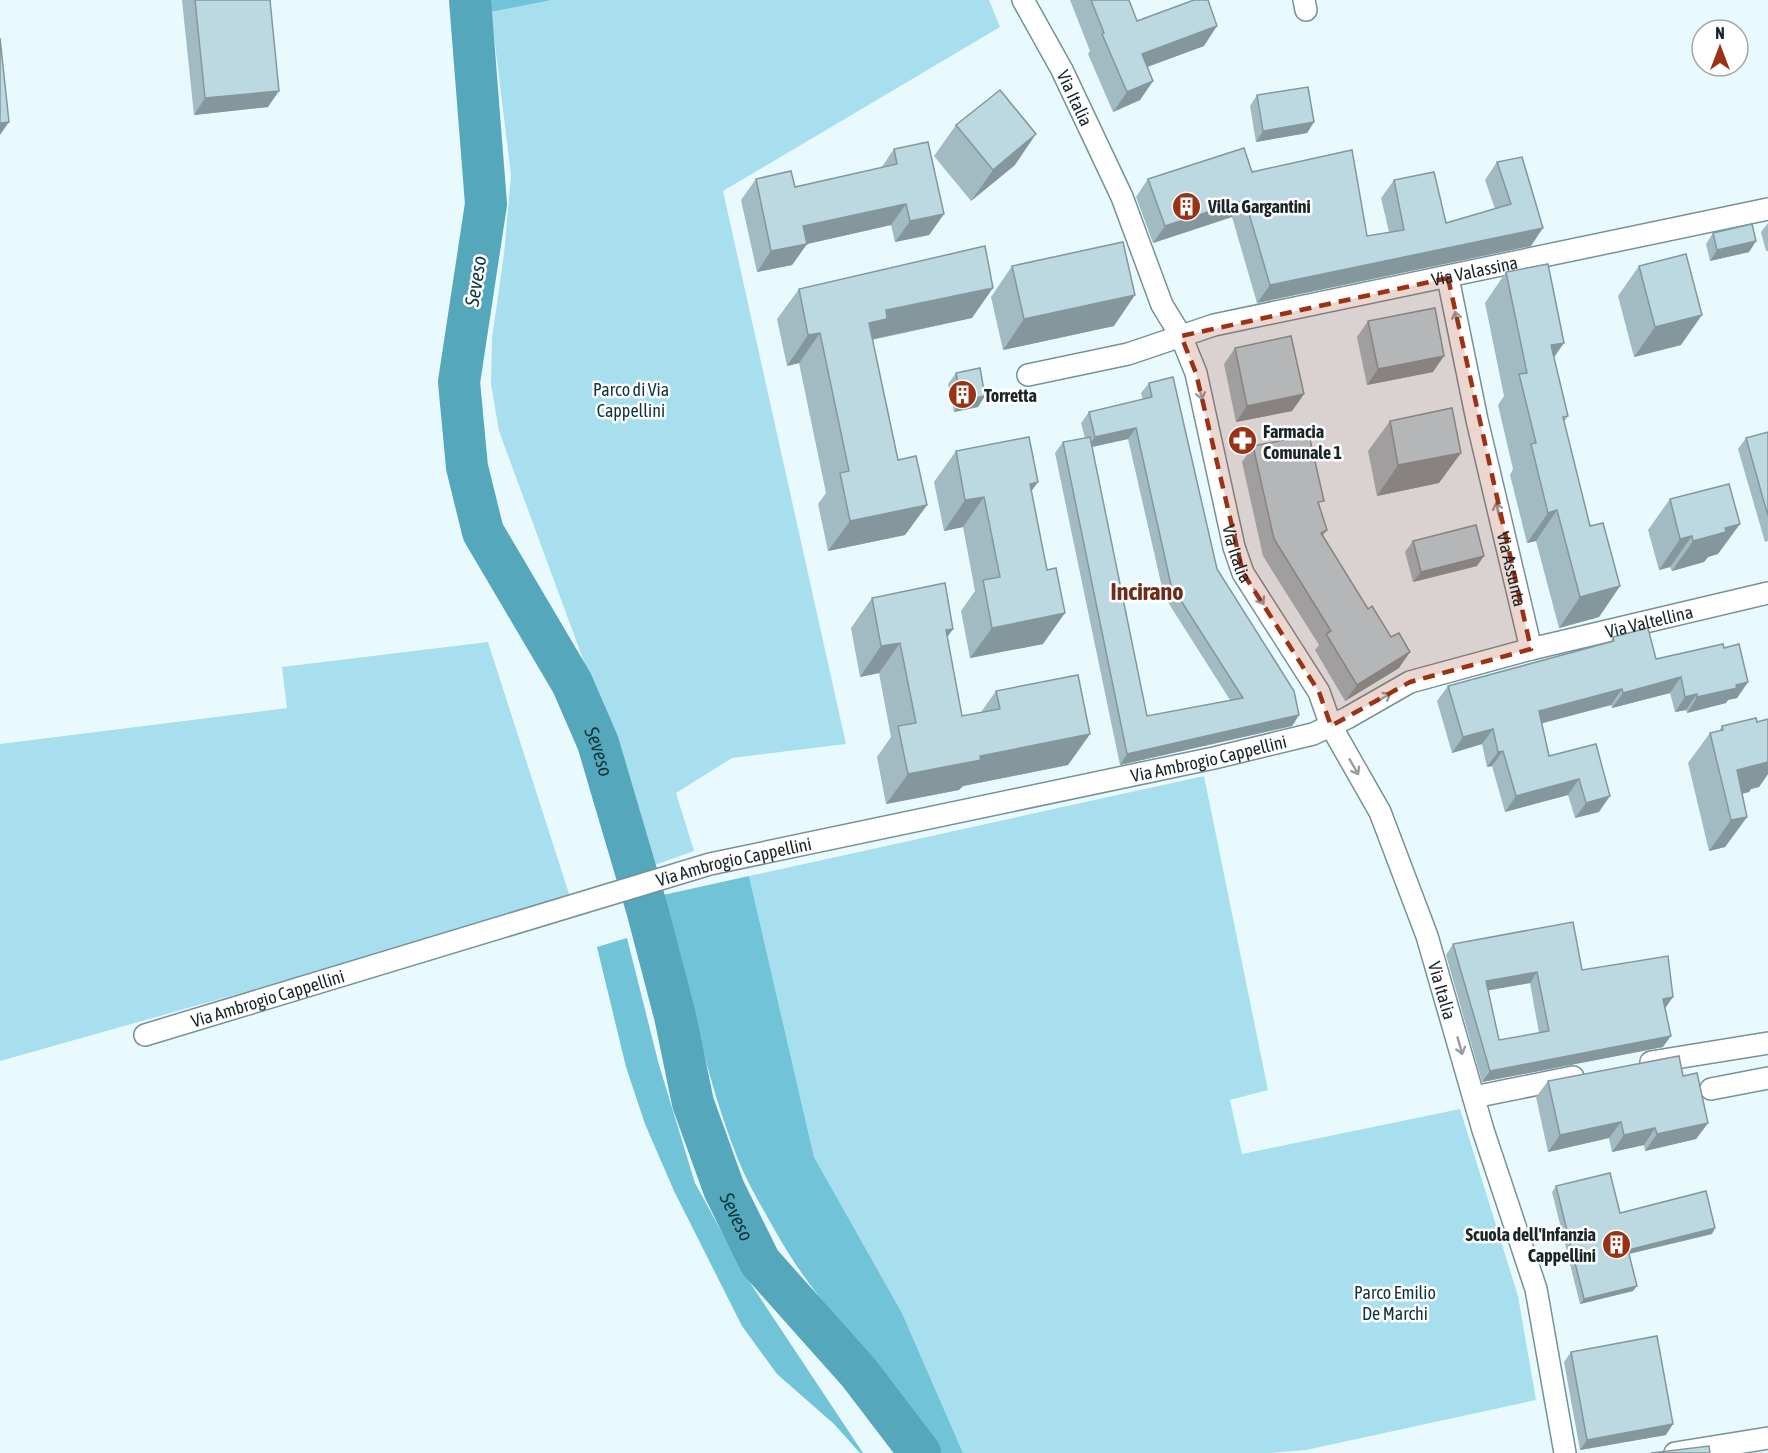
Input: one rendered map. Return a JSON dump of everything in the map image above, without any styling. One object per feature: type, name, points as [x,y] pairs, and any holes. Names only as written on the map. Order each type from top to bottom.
[{"type":"street","name":"Via Italia","points":[[1023,0],[1062,70],[1122,197],[1162,305],[1181,336],[1196,373],[1234,547],[1243,573],[1318,692],[1331,726],[1380,812],[1427,936],[1474,1097],[1536,1289],[1565,1453]]},
{"type":"street","name":"Via Valassina","points":[[1028,375],[1128,354],[1214,325],[1768,210]]},
{"type":"street","name":"Via Assunta","points":[[1448,278],[1477,420],[1531,650]]},
{"type":"street","name":"Via Valtellina","points":[[1531,650],[1768,592]]},
{"type":"street","points":[[1331,726],[1410,682],[1531,650]]},
{"type":"street","name":"Via Ambrogio Cappellini","points":[[145,1035],[710,864],[851,837],[1214,758],[1313,734],[1331,726]]},
{"type":"street","points":[[1626,1066],[1768,1042]]},
{"type":"street","points":[[1474,1097],[1591,1074]]},
{"type":"street","points":[[1711,1089],[1768,1078]]},
{"type":"street","points":[[1675,1453],[1768,1438]]},
{"type":"highlighted area","points":[[1448,278],[1531,649],[1410,682],[1331,726],[1319,692],[1243,573],[1196,373],[1181,336]]},
{"type":"green space","name":"Parco di Via Cappellini","points":[[552,0],[989,0],[1000,27],[723,191],[846,744],[732,758],[676,793],[694,851],[652,866],[598,700],[499,431],[491,384],[492,338],[504,254],[511,175],[491,12]]},
{"type":"green space","points":[[488,642],[571,900],[0,1061],[0,744],[287,708],[282,667]]},
{"type":"green space","name":"Parco Emilio De Marchi","points":[[1204,776],[1268,1090],[1230,1100],[1242,1154],[1460,1109],[1518,1296],[1536,1400],[1306,1450],[1270,1453],[963,1453],[902,1313],[814,1157],[749,876]]},
{"type":"shaded area","points":[[490,0],[552,0],[491,12]]},
{"type":"shaded area","points":[[749,876],[814,1157],[902,1313],[963,1453],[931,1453],[896,1396],[795,1263],[756,1196],[737,1157],[725,1125],[663,895]]},
{"type":"shaded area","points":[[627,938],[659,1065],[695,1183],[747,1278],[863,1453],[860,1453],[834,1424],[777,1374],[742,1326],[674,1191],[645,1124],[626,1067],[597,947]]},
{"type":"building","points":[[195,0],[270,0],[279,91],[205,98]]},
{"type":"building","points":[[1091,0],[1129,0],[1137,21],[1194,0],[1208,0],[1217,26],[1142,54],[1153,81],[1127,92],[1102,34],[1104,33]]},
{"type":"building","points":[[0,38],[9,122],[0,123]]},
{"type":"building","points":[[1308,87],[1314,122],[1263,131],[1257,95]]},
{"type":"building","points":[[1000,90],[1036,134],[993,170],[956,125]]},
{"type":"building","points":[[928,142],[944,214],[910,221],[906,204],[803,226],[807,244],[771,251],[756,179],[791,171],[795,187],[897,164],[894,149]]},
{"type":"building","points":[[1244,148],[1252,172],[1352,150],[1367,236],[1404,230],[1394,180],[1434,172],[1446,223],[1511,204],[1497,162],[1522,157],[1543,228],[1270,285],[1245,200],[1165,226],[1148,179]]},
{"type":"building","points":[[1752,224],[1756,241],[1717,250],[1713,233]]},
{"type":"building","points":[[1123,242],[1135,295],[1024,319],[1012,266]]},
{"type":"building","points":[[985,246],[993,288],[886,310],[887,319],[869,323],[898,460],[916,456],[927,505],[850,521],[840,473],[849,471],[820,333],[808,335],[799,289]]},
{"type":"building","points":[[1686,254],[1702,315],[1655,327],[1639,266]]},
{"type":"building","points":[[1548,264],[1564,343],[1551,345],[1568,416],[1563,417],[1590,526],[1603,523],[1620,586],[1580,597],[1557,510],[1548,513],[1531,444],[1536,443],[1519,374],[1527,373],[1506,272]]},
{"type":"building","points":[[1435,308],[1444,356],[1378,369],[1368,321]]},
{"type":"building","points":[[1291,336],[1304,394],[1247,406],[1235,348]]},
{"type":"building","points":[[980,368],[985,396],[961,401],[956,373]]},
{"type":"building","points":[[1173,377],[1217,569],[1294,691],[1299,715],[1127,754],[1063,442],[1090,437],[1147,716],[1243,698],[1171,585],[1136,428],[1095,437],[1089,412],[1152,397],[1149,383]]},
{"type":"building","points":[[1452,408],[1461,453],[1398,465],[1390,421]]},
{"type":"building","points":[[1768,432],[1768,516],[1746,438]]},
{"type":"building","points":[[1309,435],[1324,501],[1318,502],[1327,530],[1321,533],[1368,609],[1372,606],[1391,637],[1399,633],[1410,652],[1357,685],[1326,634],[1331,631],[1274,539],[1253,446]]},
{"type":"building","points":[[1029,437],[1038,482],[1030,484],[1047,570],[1056,568],[1065,613],[992,628],[983,580],[1000,577],[984,497],[965,500],[956,451]]},
{"type":"building","points":[[1729,484],[1740,524],[1725,528],[1726,532],[1693,541],[1692,536],[1680,539],[1670,499]]},
{"type":"building","points":[[1476,525],[1484,556],[1421,572],[1413,541]]},
{"type":"building","points":[[945,583],[953,629],[946,630],[962,716],[1000,709],[996,691],[1078,675],[1090,734],[980,756],[981,760],[908,774],[898,726],[916,723],[900,643],[881,646],[872,598]]},
{"type":"building","points":[[1648,628],[1656,659],[1723,644],[1724,648],[1739,644],[1748,682],[1736,685],[1737,688],[1697,697],[1697,694],[1685,697],[1681,677],[1623,693],[1622,689],[1539,711],[1549,756],[1596,744],[1610,796],[1586,803],[1579,779],[1516,796],[1503,751],[1498,752],[1493,729],[1463,737],[1448,686],[1614,641],[1613,637]]},
{"type":"building","points":[[1756,718],[1757,722],[1768,719],[1768,762],[1737,770],[1747,817],[1731,820],[1710,733],[1723,730],[1722,726]]},
{"type":"building","points":[[1573,922],[1582,970],[1668,956],[1673,997],[1663,999],[1671,1036],[1490,1071],[1453,944]],"holes":[[[1537,972],[1549,1031],[1499,1040],[1486,981]]]},
{"type":"building","points":[[1679,1056],[1683,1076],[1697,1073],[1708,1123],[1657,1134],[1655,1128],[1624,1135],[1621,1122],[1560,1135],[1548,1081]]},
{"type":"building","name":"Scuola dell'Infanzia Cappellini","points":[[1610,1173],[1620,1213],[1706,1191],[1715,1228],[1628,1250],[1637,1286],[1584,1299],[1556,1186]]},
{"type":"building","points":[[1657,1336],[1673,1424],[1587,1440],[1571,1352]]},
{"type":"building","points":[[1709,1446],[1710,1453],[1651,1453]]},
{"type":"waterway","name":"Seveso","points":[[470,0],[486,204],[459,382],[467,467],[483,532],[572,683],[598,743],[647,909],[675,1016],[693,1103],[724,1189],[760,1262],[859,1373],[920,1453]]},
{"type":"place","name":"Villa Gargantini","points":[[1187,206]]},
{"type":"place","name":"Torretta","points":[[963,395]]},
{"type":"place","name":"Farmacia Comunale 1","points":[[1242,441]]},
{"type":"place","name":"Scuola dell'Infanzia Cappellini","points":[[1617,1244]]},
{"type":"district","name":"Incirano","points":[[1147,591]]}]
